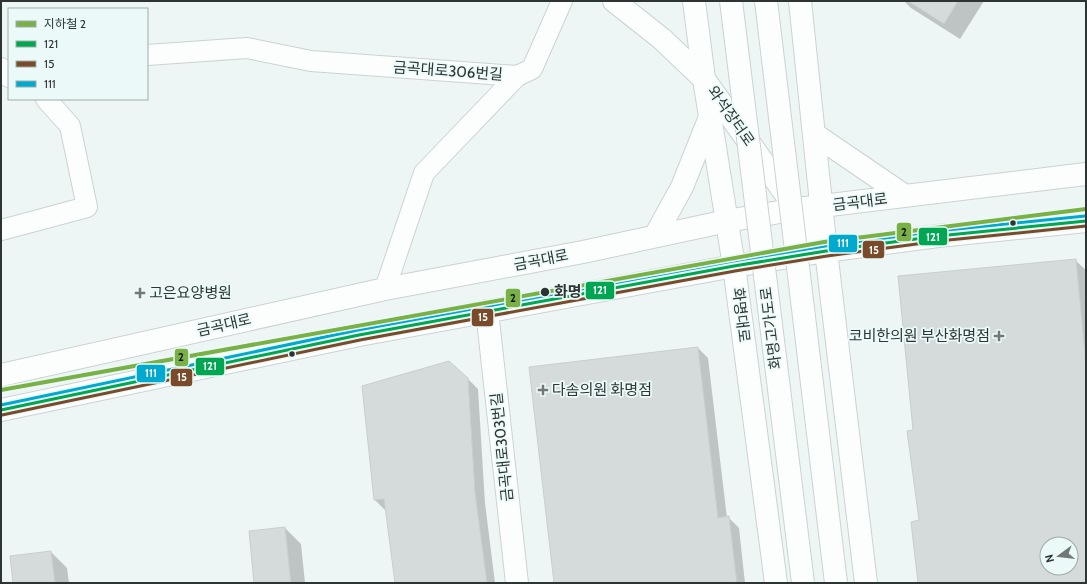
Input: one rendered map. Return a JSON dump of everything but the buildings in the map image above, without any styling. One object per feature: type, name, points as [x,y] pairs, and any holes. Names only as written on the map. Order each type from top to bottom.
[{"type":"main road","name":"와석장터로","points":[[614,1],[662,38],[704,79],[826,251]]},
{"type":"main road","name":"화명대로","points":[[694,1],[704,79],[734,266],[776,583]]},
{"type":"main road","name":"화명고가도로","points":[[731,1],[803,583]]},
{"type":"main road","points":[[766,1],[836,583]]},
{"type":"main road","points":[[800,1],[826,251],[866,583]]},
{"type":"main road","points":[[655,236],[682,187],[710,116]]},
{"type":"main road","points":[[814,134],[905,196]]},
{"type":"main road","name":"금곡대로","points":[[1,375],[385,289],[576,253],[727,221],[797,209],[1086,174]]},
{"type":"main road","points":[[1,410],[359,335],[734,266],[826,251],[938,236],[1086,221]]},
{"type":"main road","name":"금곡대로303번길","points":[[487,312],[517,583]]},
{"type":"street","points":[[517,76],[532,69],[562,1]]},
{"type":"street","name":"금곡대로306번길","points":[[148,55],[247,48],[311,61],[517,76]]},
{"type":"street","points":[[1,68],[2,74],[8,77]]},
{"type":"street","name":"금곡대로306번길","points":[[385,289],[424,173],[517,76]]},
{"type":"street","points":[[1,230],[87,207],[70,126],[47,100]]},
{"type":"metro line","name":"2","points":[[1,390],[824,242],[1086,209]]},
{"type":"transit line","name":"111","points":[[1,405],[358,330],[733,261],[825,246],[937,231],[1085,216]]},
{"type":"transit line","name":"121","points":[[1,410],[359,335],[734,266],[826,251],[938,236],[1086,221]]},
{"type":"transit line","name":"15","points":[[2,415],[360,340],[735,271],[827,256],[939,241],[1086,226]]},
{"type":"place","name":"화명","points":[[545,292]]},
{"type":"place","name":"고은요양병원","points":[[140,293]]},
{"type":"place","name":"코비한의원 부산화명점","points":[[999,336]]},
{"type":"place","name":"다솜의원 화명점","points":[[543,390]]}]
